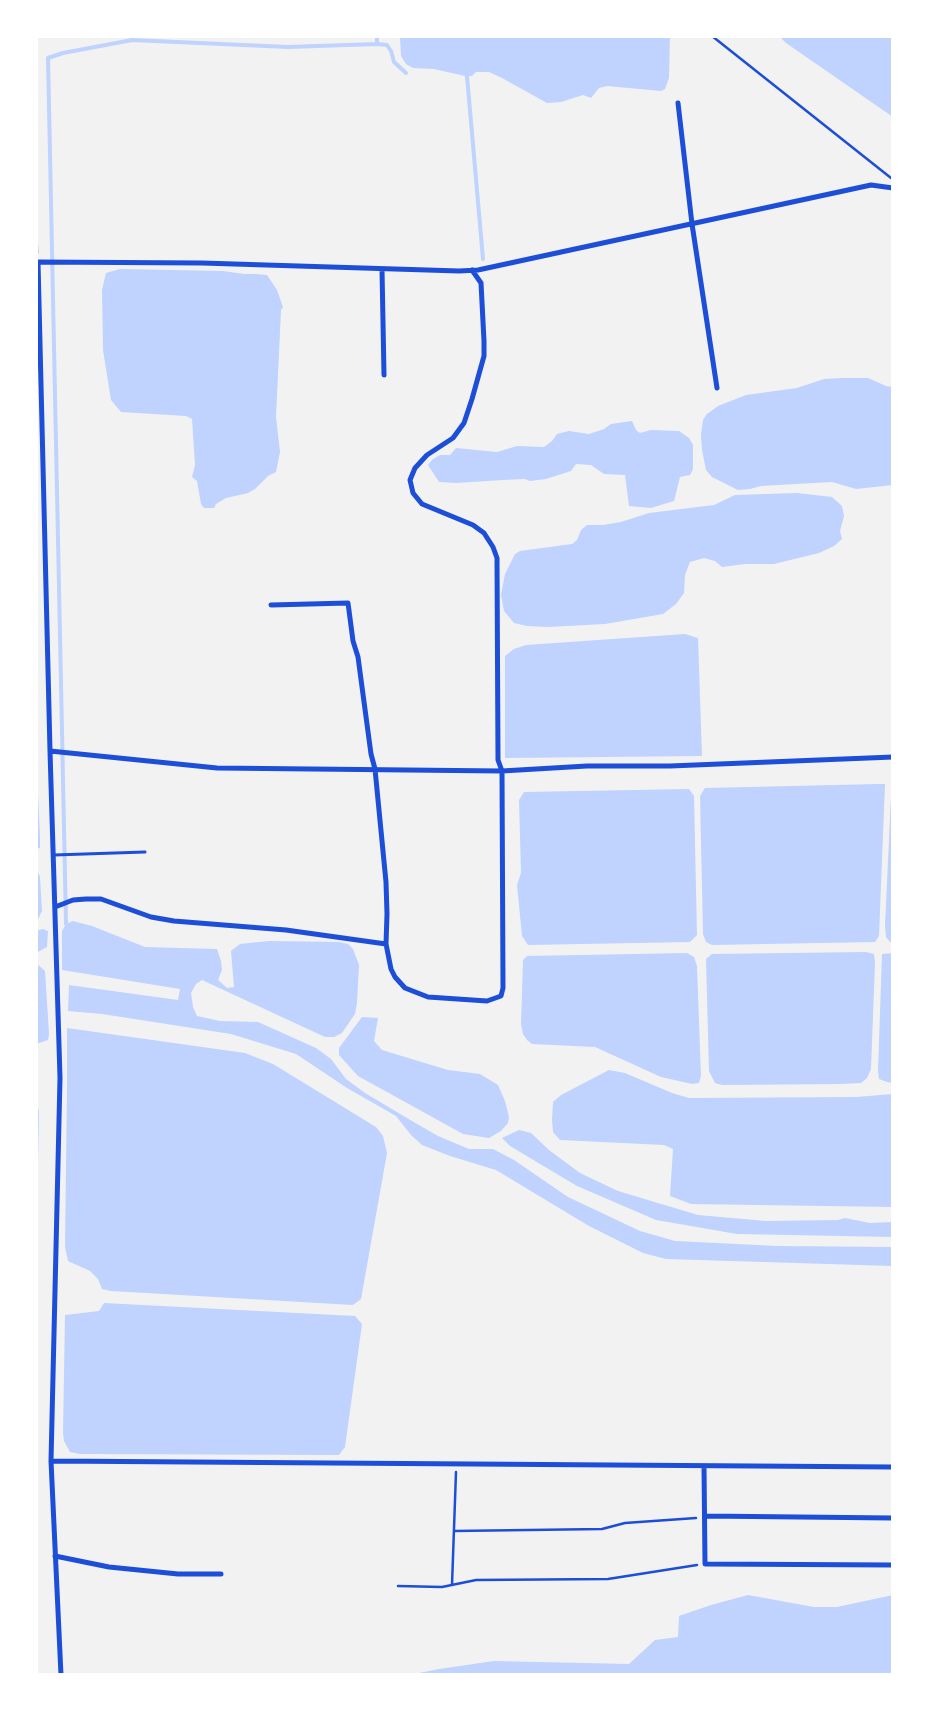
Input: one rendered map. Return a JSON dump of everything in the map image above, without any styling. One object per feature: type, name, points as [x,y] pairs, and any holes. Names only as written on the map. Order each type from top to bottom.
[{"type":"street","points":[[678,103],[692,224],[718,388]]},
{"type":"street","points":[[61,1675],[51,1462],[60,1078],[38,262],[202,263],[472,270],[871,185],[893,188]]},
{"type":"street","points":[[382,269],[384,375]]},
{"type":"street","points":[[271,605],[348,603],[353,641],[358,657],[371,754],[375,769],[386,882],[386,944],[390,969],[405,988],[428,997],[487,1001],[501,996],[503,988],[502,771],[498,760],[497,558],[493,547],[484,533],[473,525],[422,504],[413,493],[410,480],[415,468],[427,455],[453,438],[464,423],[472,399],[484,356],[484,341],[481,282],[472,270]]},
{"type":"street","points":[[50,751],[217,768],[502,771],[587,766],[670,766],[893,757]]},
{"type":"street","points":[[54,907],[73,900],[101,900],[151,917],[174,921],[286,930],[386,944]]},
{"type":"street","points":[[51,1462],[893,1468]]},
{"type":"street","points":[[704,1466],[705,1564],[893,1565]]},
{"type":"street","points":[[705,1516],[893,1518]]},
{"type":"street","points":[[55,1556],[109,1567],[178,1574],[221,1574]]},
{"type":"lane","points":[[53,855],[145,852]]},
{"type":"path","points":[[712,36],[893,180]]},
{"type":"path","points":[[36,215],[38,262]]},
{"type":"path","points":[[452,1585],[457,1464]]},
{"type":"path","points":[[454,1531],[602,1529],[625,1524],[705,1516]]},
{"type":"path","points":[[398,1586],[442,1587],[476,1580],[608,1579],[705,1564]]},
{"type":"water","points":[[400,36],[670,36],[669,78],[665,89],[661,91],[607,86],[599,88],[591,98],[583,95],[561,102],[547,103],[489,72],[476,72],[472,76],[465,76],[434,69],[413,68],[406,64],[401,56]]},
{"type":"water","points":[[779,36],[893,36],[893,117],[786,43]]},
{"type":"water","points":[[120,269],[223,271],[267,275],[277,290],[283,307],[281,310],[276,417],[280,452],[276,472],[268,476],[255,489],[248,493],[226,498],[216,504],[214,508],[204,508],[201,504],[197,481],[192,477],[195,465],[192,419],[186,416],[121,412],[111,400],[103,350],[102,290],[106,273]]},
{"type":"water","points":[[868,378],[893,387],[893,485],[856,489],[832,482],[761,486],[738,490],[712,477],[706,470],[701,434],[703,420],[707,414],[718,406],[746,395],[797,388],[824,379]]},
{"type":"water","points":[[632,421],[636,430],[640,433],[651,430],[679,431],[689,438],[693,445],[693,469],[690,475],[680,477],[674,501],[651,508],[629,506],[625,475],[604,474],[591,465],[576,464],[571,471],[546,479],[456,483],[439,482],[428,465],[440,455],[450,455],[456,448],[497,452],[517,446],[544,447],[557,434],[569,431],[589,434],[604,429],[611,424]]},
{"type":"water","points":[[797,493],[832,497],[842,506],[844,516],[840,531],[842,539],[834,546],[819,553],[774,564],[745,564],[722,567],[715,561],[704,558],[690,562],[685,575],[684,593],[676,604],[663,614],[605,624],[548,627],[514,623],[504,611],[501,595],[505,574],[515,554],[520,551],[572,544],[577,540],[581,530],[587,525],[603,525],[621,522],[649,513],[714,505],[735,495]]},
{"type":"water","points":[[685,634],[698,638],[702,756],[505,758],[505,656],[514,649],[526,645]]},
{"type":"water","points":[[36,751],[40,848],[36,849]]},
{"type":"water","points":[[885,784],[879,936],[875,942],[712,945],[706,942],[703,934],[700,796],[705,788]]},
{"type":"water","points":[[893,788],[893,942],[890,942],[886,937],[885,926],[891,796]]},
{"type":"water","points":[[689,789],[694,796],[697,935],[690,942],[528,945],[522,936],[517,885],[521,873],[519,800],[524,792]]},
{"type":"water","points":[[36,868],[40,877],[42,911],[36,923]]},
{"type":"water","points":[[73,921],[92,926],[145,947],[217,949],[222,970],[218,980],[227,988],[234,987],[231,951],[240,944],[269,941],[339,942],[348,944],[353,949],[359,965],[357,1003],[355,1014],[342,1033],[334,1037],[325,1037],[202,980],[196,984],[191,993],[193,1007],[197,1016],[220,1021],[258,1022],[316,1048],[331,1059],[346,1079],[365,1093],[438,1136],[469,1149],[493,1149],[514,1160],[568,1197],[640,1231],[675,1241],[778,1246],[893,1247],[893,1266],[666,1259],[643,1253],[589,1226],[496,1170],[422,1145],[411,1135],[396,1116],[347,1088],[296,1054],[231,1034],[102,1014],[68,1011],[69,985],[178,1000],[180,989],[62,970],[62,931],[66,924]]},
{"type":"water","points":[[43,929],[48,931],[47,947],[36,953],[36,931]]},
{"type":"water","points":[[866,952],[874,954],[875,963],[871,1069],[867,1078],[861,1083],[841,1084],[722,1085],[715,1083],[709,1071],[706,959],[712,954]]},
{"type":"water","points":[[687,953],[694,957],[697,966],[701,1076],[699,1083],[692,1084],[661,1077],[595,1047],[532,1044],[523,1034],[521,1024],[523,960],[527,956]]},
{"type":"water","points":[[893,953],[893,1083],[879,1079],[878,1071],[882,954]]},
{"type":"water","points":[[36,963],[45,971],[49,1034],[48,1040],[36,1044]]},
{"type":"water","points":[[362,1017],[378,1018],[374,1041],[382,1050],[448,1070],[480,1074],[498,1085],[505,1101],[509,1117],[508,1123],[501,1131],[489,1138],[463,1134],[358,1076],[339,1055],[339,1048]]},
{"type":"water","points":[[67,1028],[245,1053],[273,1064],[376,1127],[383,1136],[387,1153],[361,1299],[353,1305],[111,1291],[102,1289],[98,1279],[90,1271],[68,1261],[65,1247]]},
{"type":"water","points":[[609,1070],[625,1073],[672,1093],[689,1098],[856,1097],[893,1094],[893,1207],[691,1204],[670,1196],[673,1149],[664,1145],[560,1140],[553,1132],[553,1102],[561,1095]]},
{"type":"water","points":[[36,1100],[39,1112],[36,1253]]},
{"type":"water","points":[[519,1130],[531,1133],[549,1150],[580,1173],[618,1191],[698,1215],[766,1221],[838,1220],[845,1218],[870,1223],[893,1222],[893,1237],[737,1234],[656,1220],[577,1186],[510,1146],[502,1138]]},
{"type":"water","points":[[104,1303],[355,1316],[362,1324],[345,1447],[339,1455],[80,1454],[70,1452],[64,1441],[63,1433],[65,1315],[99,1311]]},
{"type":"water","points":[[36,1304],[38,1307],[38,1421],[36,1431]]},
{"type":"water","points":[[748,1595],[814,1607],[837,1607],[893,1595],[893,1675],[409,1675],[494,1661],[629,1664],[655,1640],[678,1637],[679,1616]]},
{"type":"waterway","points":[[377,36],[377,44]]},
{"type":"waterway","points":[[66,924],[48,58],[63,53],[132,40],[288,47],[377,44],[387,45],[394,62],[406,73]]},
{"type":"waterway","points":[[467,76],[483,259]]}]
